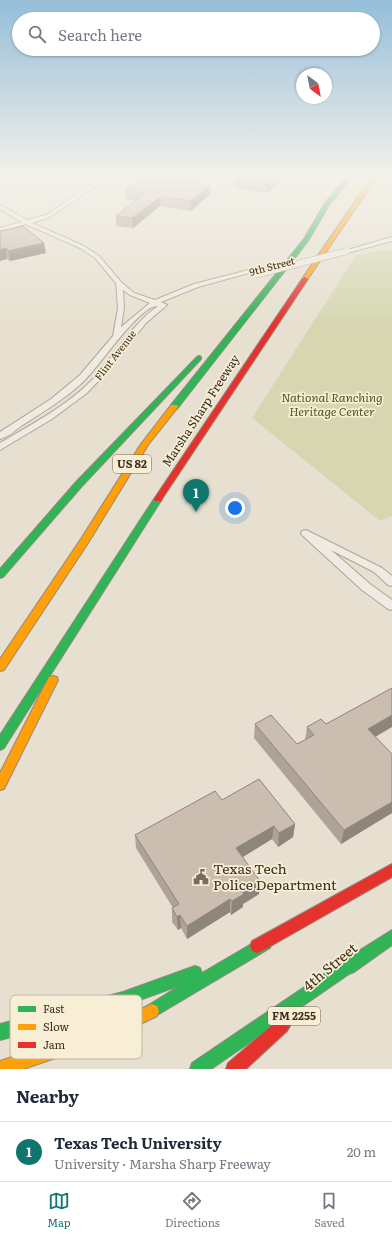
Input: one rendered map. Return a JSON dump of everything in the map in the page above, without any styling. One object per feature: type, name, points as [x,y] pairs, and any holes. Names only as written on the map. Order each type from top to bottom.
[{"type":"main road","name":"Marsha Sharp Freeway","points":[[0,668],[85,541],[145,444],[306,240],[315,225]]},
{"type":"main road","name":"Marsha Sharp Freeway","points":[[0,745],[100,586],[276,319],[341,225]]},
{"type":"main road","points":[[0,575],[79,484],[238,317],[269,279],[280,272]]},
{"type":"main road","points":[[0,785],[100,586]]},
{"type":"main road","points":[[142,1016],[156,1009],[265,943],[392,870]]},
{"type":"main road","name":"4th Street","points":[[234,1069],[354,962],[392,937]]},
{"type":"main road","points":[[132,995],[174,982],[265,943]]},
{"type":"main road","points":[[198,1069],[354,962]]},
{"type":"main road","points":[[0,1032],[10,1029]]},
{"type":"main road","points":[[0,1069],[29,1059]]},
{"type":"street","points":[[0,230],[20,225]]},
{"type":"street","points":[[36,225],[55,236],[70,241],[97,257],[110,270],[119,283],[132,294],[159,304]]},
{"type":"street","name":"9th Street","points":[[159,304],[188,288],[392,234]]},
{"type":"street","name":"9th Street","points":[[159,304],[193,292],[392,239]]},
{"type":"street","name":"Flint Avenue","points":[[115,339],[120,320],[121,308],[119,283]]},
{"type":"street","name":"Flint Avenue","points":[[0,436],[46,406],[74,385],[83,377],[131,321],[159,304]]},
{"type":"street","name":"Flint Avenue","points":[[0,448],[62,408],[86,389],[110,364],[139,325],[159,304]]},
{"type":"street","points":[[392,582],[378,570],[337,547],[306,532],[366,587],[392,606]]},
{"type":"green space","name":"National Ranching Heritage Center","points":[[392,249],[392,516],[380,521],[252,418],[356,255]]},
{"type":"building","points":[[23,226],[44,243],[8,251],[6,248],[0,250],[0,230]]},
{"type":"building","points":[[392,688],[392,715],[368,729],[392,754],[392,802],[344,830],[255,724],[271,715],[297,744],[314,735],[307,727],[321,719],[326,724]]},
{"type":"building","name":"Texas Tech Police Department","points":[[259,779],[295,824],[279,833],[274,826],[236,848],[260,881],[242,892],[244,894],[232,901],[230,899],[187,926],[180,915],[177,917],[172,908],[179,904],[135,835],[215,791],[222,800]]},
{"type":"traffic: fast","points":[[174,407],[306,240],[315,225]]},
{"type":"traffic: fast","points":[[0,575],[79,484],[199,358]]},
{"type":"traffic: fast","points":[[0,745],[158,499]]},
{"type":"traffic: fast","points":[[349,967],[392,937]]},
{"type":"traffic: fast","points":[[152,1011],[265,943]]},
{"type":"traffic: fast","points":[[198,1069],[354,962]]},
{"type":"traffic: fast","points":[[134,995],[195,973]]},
{"type":"traffic: fast","points":[[0,1032],[10,1029]]},
{"type":"traffic: slow","points":[[305,279],[342,225]]},
{"type":"traffic: slow","points":[[0,667],[85,541],[145,444],[174,407]]},
{"type":"traffic: slow","points":[[0,785],[53,680]]},
{"type":"traffic: slow","points":[[142,1016],[152,1011]]},
{"type":"traffic: slow","points":[[0,1069],[29,1059]]},
{"type":"traffic: jam","points":[[158,499],[305,279]]},
{"type":"traffic: jam","points":[[257,946],[392,870]]},
{"type":"traffic: jam","points":[[234,1069],[282,1026]]},
{"type":"place","name":"Texas Tech University","points":[[196,512]]},
{"type":"place","name":"Texas Tech Police Department","points":[[201,877]]}]
